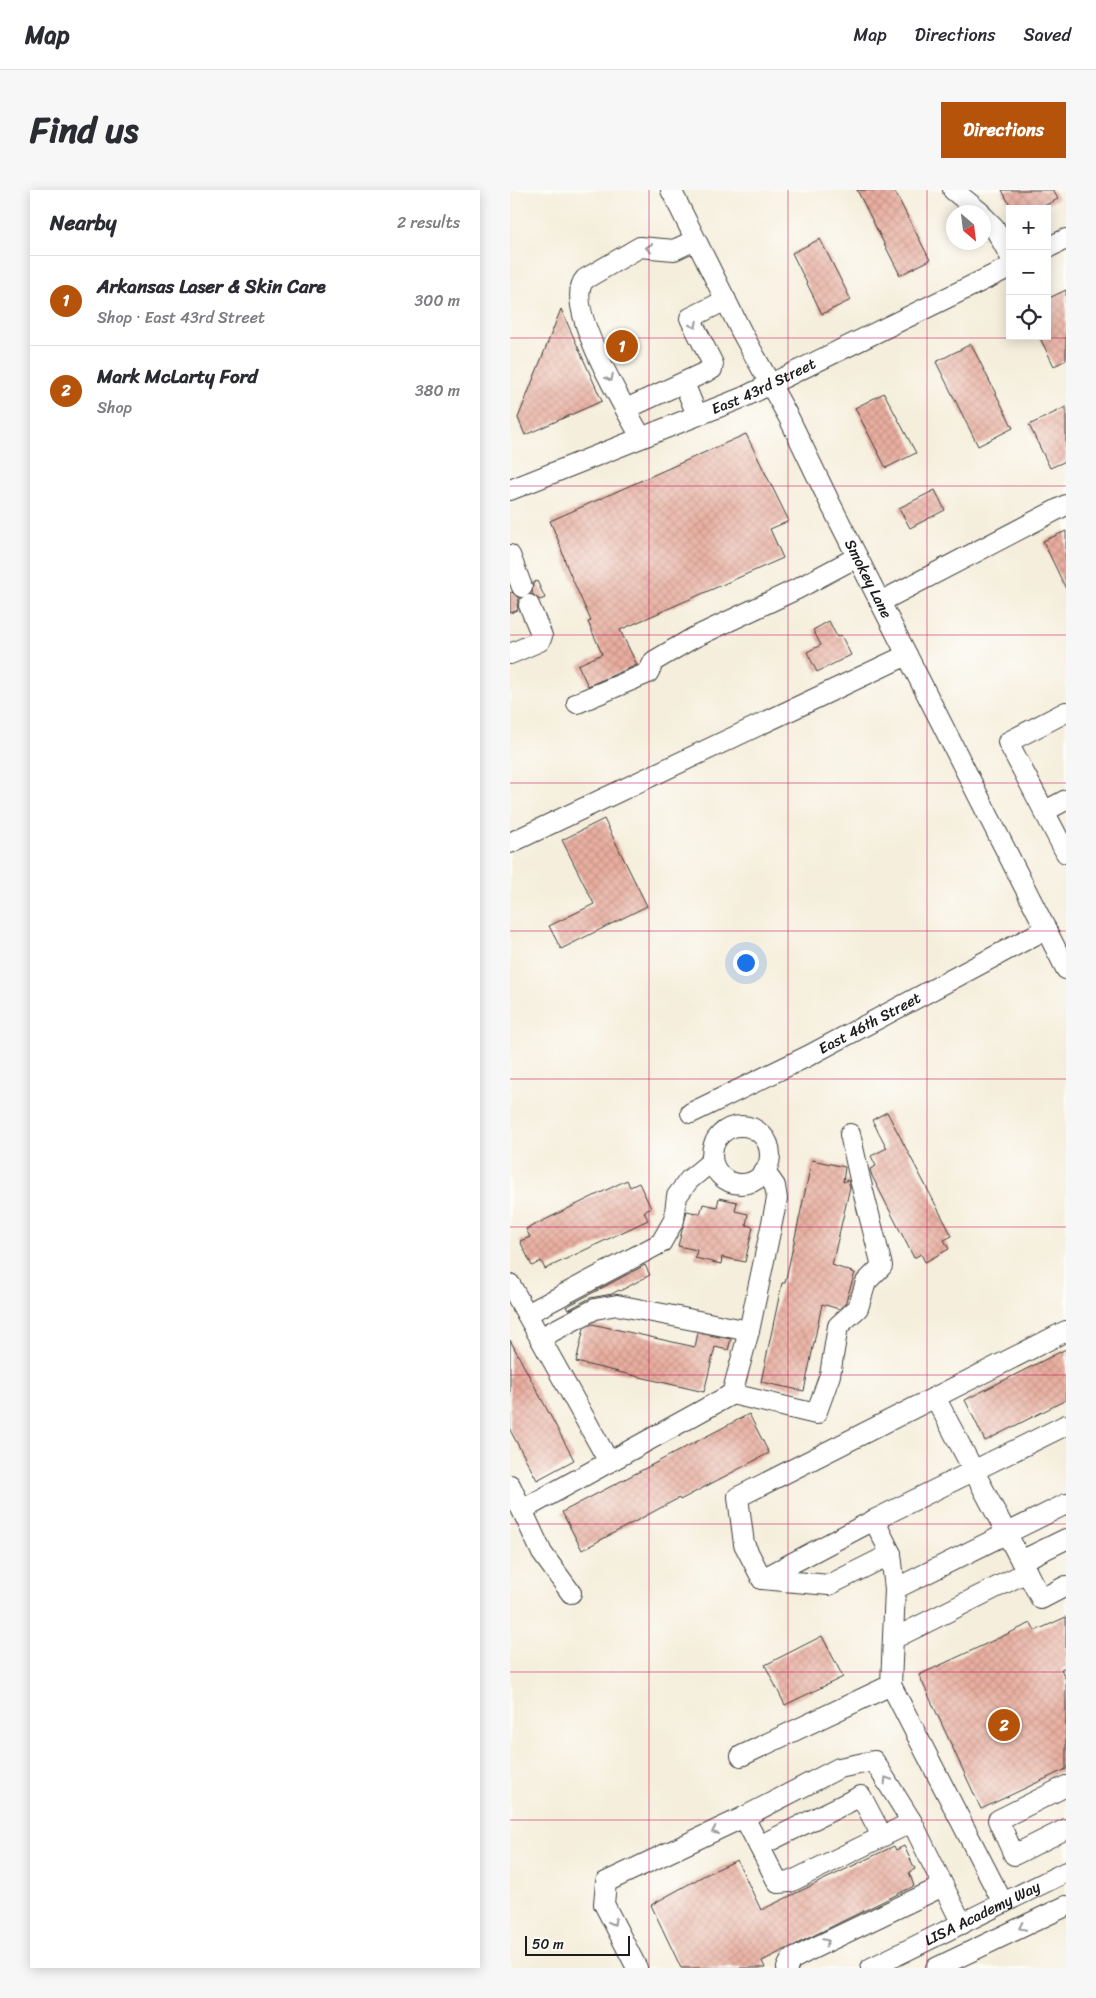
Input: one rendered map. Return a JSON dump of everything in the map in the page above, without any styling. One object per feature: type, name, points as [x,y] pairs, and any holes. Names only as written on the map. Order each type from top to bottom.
[{"type":"street","name":"Smokey Lane","points":[[671,190],[726,300],[789,418],[857,557],[1066,969]]},
{"type":"street","points":[[953,190],[971,205]]},
{"type":"street","points":[[991,224],[1007,250]]},
{"type":"street","points":[[1051,246],[1066,239]]},
{"type":"street","points":[[641,437],[588,335],[579,300],[580,284],[585,279],[640,247],[674,250],[695,240]]},
{"type":"street","name":"East 43rd Street","points":[[510,490],[770,384],[1006,269]]},
{"type":"street","points":[[626,409],[684,383],[710,370],[714,366],[690,318],[726,300]]},
{"type":"street","points":[[684,383],[697,415]]},
{"type":"street","points":[[880,602],[1066,505]]},
{"type":"street","points":[[510,555],[542,636],[540,641],[510,654]]},
{"type":"street","points":[[577,703],[648,673],[654,661],[693,638],[857,557]]},
{"type":"street","points":[[510,843],[907,655]]},
{"type":"street","points":[[1066,712],[1008,742],[1066,853]]},
{"type":"street","points":[[1045,811],[1066,800]]},
{"type":"street","name":"East 46th Street","points":[[728,1129],[707,1105],[816,1052],[1046,929]]},
{"type":"street","points":[[746,1126],[755,1129],[763,1135],[770,1153],[769,1163],[758,1179],[740,1184],[722,1178],[716,1171],[712,1161],[712,1147],[728,1129],[746,1126]]},
{"type":"street","points":[[522,1510],[732,1394],[816,1414],[830,1375],[838,1326],[858,1308],[866,1282],[882,1266],[850,1134]]},
{"type":"street","points":[[527,1314],[661,1243],[674,1220],[677,1196],[689,1180],[712,1161]]},
{"type":"street","points":[[732,1394],[749,1331],[777,1199],[775,1186],[764,1172]]},
{"type":"street","points":[[510,1284],[609,1462]]},
{"type":"street","points":[[540,1338],[595,1309],[617,1305],[749,1331]]},
{"type":"street","points":[[762,1579],[744,1544],[738,1497],[1066,1331]]},
{"type":"street","points":[[935,1397],[1040,1599],[1066,1586]]},
{"type":"street","points":[[762,1579],[874,1520],[1066,1425]]},
{"type":"street","points":[[510,1485],[542,1553],[571,1593]]},
{"type":"street","points":[[894,1589],[1066,1504]]},
{"type":"street","points":[[874,1520],[891,1554],[894,1589],[891,1685],[1003,1903]]},
{"type":"street","points":[[892,1639],[1024,1566],[1066,1539]]},
{"type":"street","points":[[762,1579],[829,1585],[891,1554]]},
{"type":"street","points":[[741,1756],[891,1685]]},
{"type":"street","points":[[637,1968],[604,1904],[606,1882],[744,1817],[839,1768],[874,1761],[912,1822],[962,1924]]},
{"type":"street","points":[[1066,1786],[998,1820],[1014,1855],[1066,1829]]},
{"type":"street","points":[[759,1846],[862,1796],[882,1836]]},
{"type":"street","points":[[744,1817],[778,1883],[790,1882],[912,1822]]},
{"type":"street","name":"LISA Academy Way","points":[[871,1968],[1066,1872]]},
{"type":"street","points":[[787,1968],[791,1960],[943,1886]]},
{"type":"street","points":[[936,1968],[1066,1906]]},
{"type":"building","points":[[857,190],[894,190],[930,260],[900,275]]},
{"type":"building","points":[[1002,190],[1053,190],[1058,199],[1046,205],[1010,205]]},
{"type":"building","points":[[820,239],[851,300],[822,314],[792,253]]},
{"type":"building","points":[[1066,290],[1066,360],[1054,366],[1041,340],[1051,340],[1051,297]]},
{"type":"building","points":[[561,309],[602,401],[525,435],[518,418]]},
{"type":"building","points":[[971,344],[1013,428],[978,446],[936,362]]},
{"type":"building","points":[[884,393],[916,453],[886,468],[855,408]]},
{"type":"building","points":[[1066,407],[1066,461],[1050,468],[1029,425]]},
{"type":"building","points":[[746,434],[789,521],[770,529],[783,558],[620,630],[637,665],[588,686],[578,665],[602,654],[588,622],[591,621],[567,567],[550,521]]},
{"type":"building","points":[[935,490],[945,510],[910,528],[899,508]]},
{"type":"building","points":[[1066,531],[1066,589],[1043,541]]},
{"type":"building","points":[[537,581],[545,598],[540,600],[532,594],[533,583]]},
{"type":"building","points":[[512,592],[519,598],[518,610],[510,613],[510,593]]},
{"type":"building","points":[[829,621],[837,637],[841,635],[851,655],[817,672],[807,652],[821,645],[813,630]]},
{"type":"building","points":[[604,819],[647,906],[561,949],[549,926],[594,904],[562,840]]},
{"type":"building","points":[[887,1112],[952,1236],[944,1240],[949,1249],[925,1262],[921,1254],[914,1258],[870,1169],[876,1166],[871,1156],[887,1148],[872,1120]]},
{"type":"building","points":[[812,1160],[845,1167],[843,1182],[848,1180],[850,1187],[832,1265],[855,1273],[845,1304],[839,1309],[822,1304],[804,1391],[761,1382],[782,1283],[785,1283]]},
{"type":"building","points":[[627,1180],[630,1187],[639,1183],[651,1208],[644,1212],[648,1220],[545,1269],[541,1261],[532,1266],[520,1241],[530,1237],[526,1229]]},
{"type":"building","points":[[719,1198],[737,1202],[735,1211],[748,1214],[746,1225],[753,1227],[745,1262],[722,1257],[721,1264],[695,1258],[697,1250],[678,1246],[687,1211],[700,1214],[703,1204],[717,1207]]},
{"type":"building","points":[[645,1265],[650,1275],[620,1291],[590,1298],[568,1310],[566,1307]]},
{"type":"building","points":[[592,1324],[695,1347],[698,1333],[731,1339],[728,1350],[715,1347],[704,1392],[576,1362],[584,1328]]},
{"type":"building","points":[[510,1340],[574,1460],[537,1480],[510,1430]]},
{"type":"building","points":[[1066,1349],[1066,1400],[985,1441],[965,1400]]},
{"type":"building","points":[[749,1414],[769,1453],[582,1550],[562,1512]]},
{"type":"building","points":[[1066,1617],[1066,1667],[1061,1669],[1066,1680],[1066,1769],[981,1809],[919,1675],[1031,1623],[1035,1631]]},
{"type":"building","points":[[822,1636],[843,1677],[785,1705],[765,1665]]},
{"type":"building","points":[[894,1846],[896,1850],[904,1846],[915,1869],[909,1872],[914,1886],[762,1961],[765,1968],[681,1968],[651,1905],[705,1875],[737,1860],[761,1910]]},
{"type":"place","name":"Arkansas Laser & Skin Care","points":[[622,346]]},
{"type":"place","name":"Mark McLarty Ford","points":[[1004,1725]]}]
